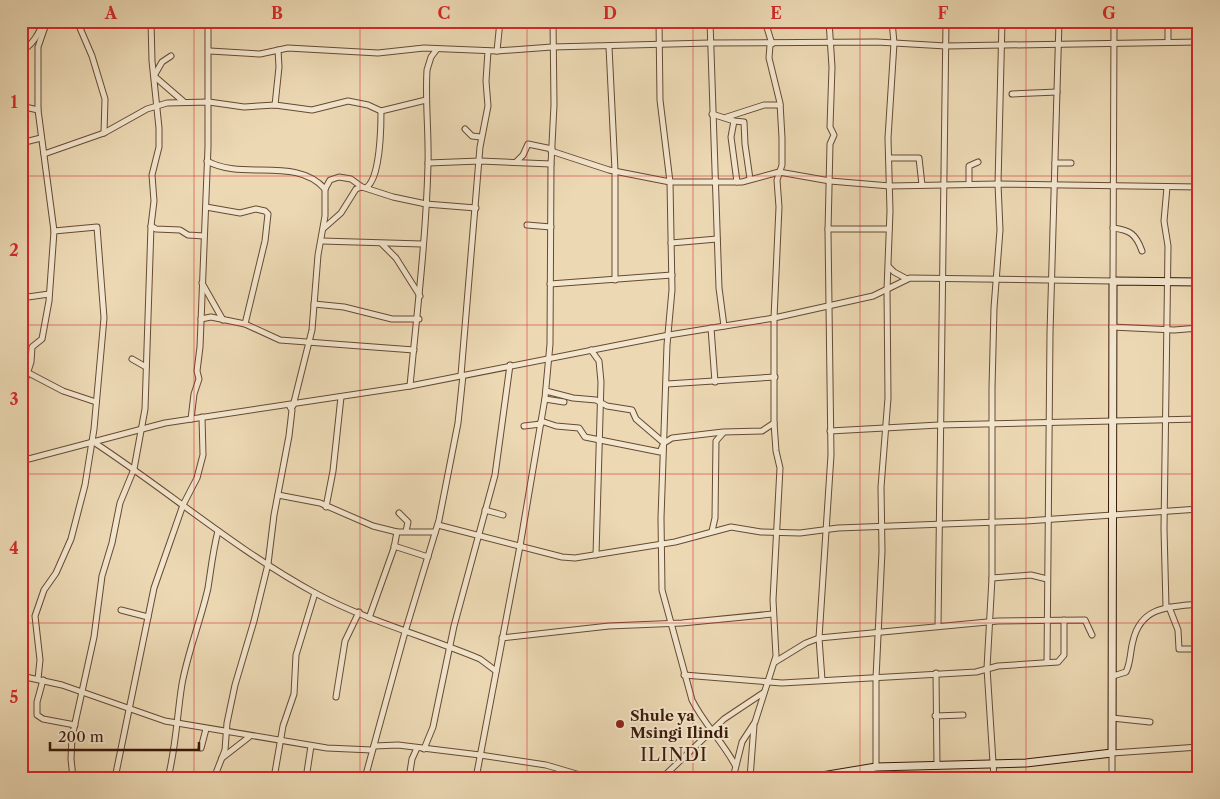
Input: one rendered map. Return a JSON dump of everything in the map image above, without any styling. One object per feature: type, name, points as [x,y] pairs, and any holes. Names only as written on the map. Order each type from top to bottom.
[{"type":"street","points":[[21,50],[27,47],[38,32],[43,21]]},
{"type":"street","points":[[21,393],[32,362],[32,347],[42,339],[49,294],[54,231],[38,110],[38,47],[47,21]]},
{"type":"street","points":[[78,21],[92,56],[104,99],[104,133]]},
{"type":"street","points":[[73,778],[71,759],[75,725],[94,637],[102,576],[112,543],[120,503],[134,469],[145,409],[151,226],[154,201],[152,175],[159,146],[152,61],[151,21]]},
{"type":"street","points":[[191,419],[194,394],[199,379],[197,371],[201,320],[209,102],[210,51],[208,21]]},
{"type":"street","points":[[497,51],[500,21]]},
{"type":"street","points":[[476,778],[520,546],[546,391],[549,358],[551,164],[554,105],[553,21]]},
{"type":"street","points":[[659,21],[660,100],[670,182],[672,274],[664,443],[661,544],[662,594],[695,708],[728,752],[736,766]]},
{"type":"street","points":[[710,21],[714,183],[720,303],[724,326]]},
{"type":"street","points":[[750,778],[755,722],[766,682],[775,662],[773,614],[777,554],[775,532],[780,468],[775,447],[774,423],[774,318],[779,206],[777,180],[780,172],[782,146],[780,105],[769,58],[770,45],[772,44],[765,21]]},
{"type":"street","points":[[822,680],[819,638],[830,431],[828,229],[830,144],[834,135],[830,127],[832,67],[829,21]]},
{"type":"street","points":[[876,767],[876,678],[882,527],[880,487],[888,398],[889,158],[894,43],[892,21]]},
{"type":"street","points":[[938,626],[939,425],[946,21]]},
{"type":"street","points":[[994,778],[987,668],[992,578],[990,523],[995,278],[1000,230],[998,184],[1002,21]]},
{"type":"street","points":[[1047,662],[1051,280],[1059,21]]},
{"type":"street","points":[[1112,778],[1111,421],[1114,21]]},
{"type":"street","points":[[1168,21],[1168,42]]},
{"type":"street","points":[[210,51],[260,54],[278,50],[298,49],[378,53],[424,48],[497,51],[552,46],[610,47],[710,43],[772,44],[829,42],[946,46],[1002,44],[1114,45],[1199,42]]},
{"type":"street","points":[[610,47],[615,170],[615,280]]},
{"type":"street","points":[[410,386],[418,319],[426,204],[428,164],[426,100],[428,70],[431,57],[437,49]]},
{"type":"street","points":[[275,105],[279,67],[278,50]]},
{"type":"street","points":[[365,778],[405,632],[438,525],[456,433],[481,137],[488,106],[486,81],[488,51]]},
{"type":"street","points":[[154,76],[162,62],[171,56]]},
{"type":"street","points":[[154,76],[184,102]]},
{"type":"street","points":[[1012,94],[1057,92]]},
{"type":"street","points":[[44,154],[104,133],[157,105],[209,102],[244,107],[275,105],[312,110],[348,101],[368,105],[381,111],[426,100]]},
{"type":"street","points":[[727,117],[759,106],[780,105]]},
{"type":"street","points":[[21,106],[38,110]]},
{"type":"street","points":[[324,229],[341,213],[356,190],[365,187],[373,180],[381,111]]},
{"type":"street","points":[[712,114],[744,122],[750,179]]},
{"type":"street","points":[[734,121],[731,137],[737,182]]},
{"type":"street","points":[[465,129],[472,136],[481,137]]},
{"type":"street","points":[[21,143],[41,138]]},
{"type":"street","points":[[516,163],[522,157],[528,144],[615,170],[670,182],[737,182],[780,172],[830,181],[890,186],[998,184],[1199,187]]},
{"type":"street","points":[[889,158],[919,158],[922,185]]},
{"type":"street","points":[[207,161],[217,165],[252,171],[300,172],[312,177],[325,189]]},
{"type":"street","points":[[428,164],[480,162],[551,164]]},
{"type":"street","points":[[969,184],[969,166],[978,162]]},
{"type":"street","points":[[1055,162],[1071,163]]},
{"type":"street","points":[[214,778],[222,759],[235,686],[268,564],[292,416],[290,407],[294,403],[309,342],[318,255],[324,229],[325,189],[330,180],[339,177],[351,179],[365,187],[394,197],[426,204],[476,208]]},
{"type":"street","points":[[1167,187],[1164,216],[1168,246],[1165,421],[1168,607],[1178,630],[1178,648],[1181,650],[1199,649]]},
{"type":"street","points":[[206,207],[240,213],[259,209],[268,214],[265,241],[244,324]]},
{"type":"street","points":[[527,225],[551,227]]},
{"type":"street","points":[[151,226],[156,229],[180,230],[188,235],[204,236]]},
{"type":"street","points":[[54,231],[97,227],[99,232],[104,322],[92,441],[85,485],[71,539],[56,573],[44,590],[35,616],[40,660],[38,715],[43,719],[75,725]]},
{"type":"street","points":[[1113,228],[1132,232],[1137,237],[1142,250]]},
{"type":"street","points":[[828,229],[889,229]]},
{"type":"street","points":[[1195,234],[1195,248],[1199,256]]},
{"type":"street","points":[[671,243],[717,239]]},
{"type":"street","points":[[322,242],[422,244]]},
{"type":"street","points":[[382,244],[396,258],[420,296]]},
{"type":"street","points":[[888,267],[907,279]]},
{"type":"street","points":[[550,284],[672,274]]},
{"type":"street","points":[[21,488],[21,461],[140,429],[202,417],[410,386],[669,335],[774,318],[873,296],[907,279],[995,278],[1199,282]]},
{"type":"street","points":[[202,283],[223,320]]},
{"type":"street","points":[[21,298],[49,294]]},
{"type":"street","points":[[314,304],[344,307],[392,319],[418,319]]},
{"type":"street","points":[[201,320],[208,317],[244,324],[275,339],[414,350]]},
{"type":"street","points":[[1112,327],[1199,328]]},
{"type":"street","points":[[711,328],[715,382]]},
{"type":"street","points":[[591,350],[598,361],[601,402],[596,555]]},
{"type":"street","points":[[132,359],[146,367]]},
{"type":"street","points":[[424,749],[433,727],[477,535],[498,456],[510,365]]},
{"type":"street","points":[[21,368],[63,391],[96,402]]},
{"type":"street","points":[[667,384],[775,377]]},
{"type":"street","points":[[546,391],[632,410],[636,419],[664,443]]},
{"type":"street","points":[[326,508],[333,471],[341,397]]},
{"type":"street","points":[[545,399],[564,402]]},
{"type":"street","points":[[115,778],[154,588],[183,506],[197,478],[203,455],[202,417]]},
{"type":"street","points":[[830,431],[939,425],[1199,419]]},
{"type":"street","points":[[524,426],[541,422],[556,426],[575,427],[579,428],[585,438],[600,439],[634,448],[660,452],[664,443],[672,438],[723,432],[762,431],[774,423]]},
{"type":"street","points":[[712,531],[715,518],[716,442],[723,432]]},
{"type":"street","points":[[92,441],[134,469],[218,531],[315,592],[369,618],[480,659],[496,670]]},
{"type":"street","points":[[278,495],[320,503],[326,508],[373,526],[397,532],[435,532]]},
{"type":"street","points":[[438,525],[569,558],[688,539],[731,527],[775,532],[826,531],[1049,520],[1199,509]]},
{"type":"street","points":[[485,510],[503,515]]},
{"type":"street","points":[[399,513],[408,522],[406,531]]},
{"type":"street","points":[[168,778],[175,753],[186,661],[206,595],[211,558],[218,531]]},
{"type":"street","points":[[369,618],[397,532]]},
{"type":"street","points":[[394,546],[428,557]]},
{"type":"street","points":[[992,578],[1031,575],[1047,579]]},
{"type":"street","points":[[274,778],[282,741],[283,726],[294,694],[296,655],[315,592]]},
{"type":"street","points":[[1113,676],[1124,674],[1128,669],[1138,626],[1153,612],[1168,607],[1199,604]]},
{"type":"street","points":[[121,610],[148,617]]},
{"type":"street","points":[[336,697],[344,641],[359,612]]},
{"type":"street","points":[[502,638],[609,626],[773,614]]},
{"type":"street","points":[[775,662],[806,642],[819,638],[878,631],[1047,619],[1086,620],[1092,635]]},
{"type":"street","points":[[684,675],[782,683],[976,672],[987,668],[1058,662],[1063,659],[1064,620]]},
{"type":"street","points":[[936,673],[937,767]]},
{"type":"street","points":[[21,676],[40,679],[83,692],[159,720],[226,733],[344,750],[398,746],[480,754],[546,765],[590,778]]},
{"type":"street","points":[[662,778],[729,715],[763,692]]},
{"type":"street","points":[[935,716],[963,715]]},
{"type":"street","points":[[1112,718],[1150,722]]},
{"type":"street","points":[[733,778],[742,742],[755,722]]},
{"type":"street","points":[[201,748],[206,729]]},
{"type":"street","points":[[222,759],[250,737]]},
{"type":"street","points":[[307,772],[311,746]]},
{"type":"street","points":[[810,778],[876,767],[937,767],[1040,762],[1112,753],[1199,747]]},
{"type":"street","points":[[409,778],[412,759],[417,748]]},
{"type":"place","name":"Shule ya Msingi Ilindi","points":[[620,724]]},
{"type":"district","name":"ILINDI","points":[[674,755]]}]
